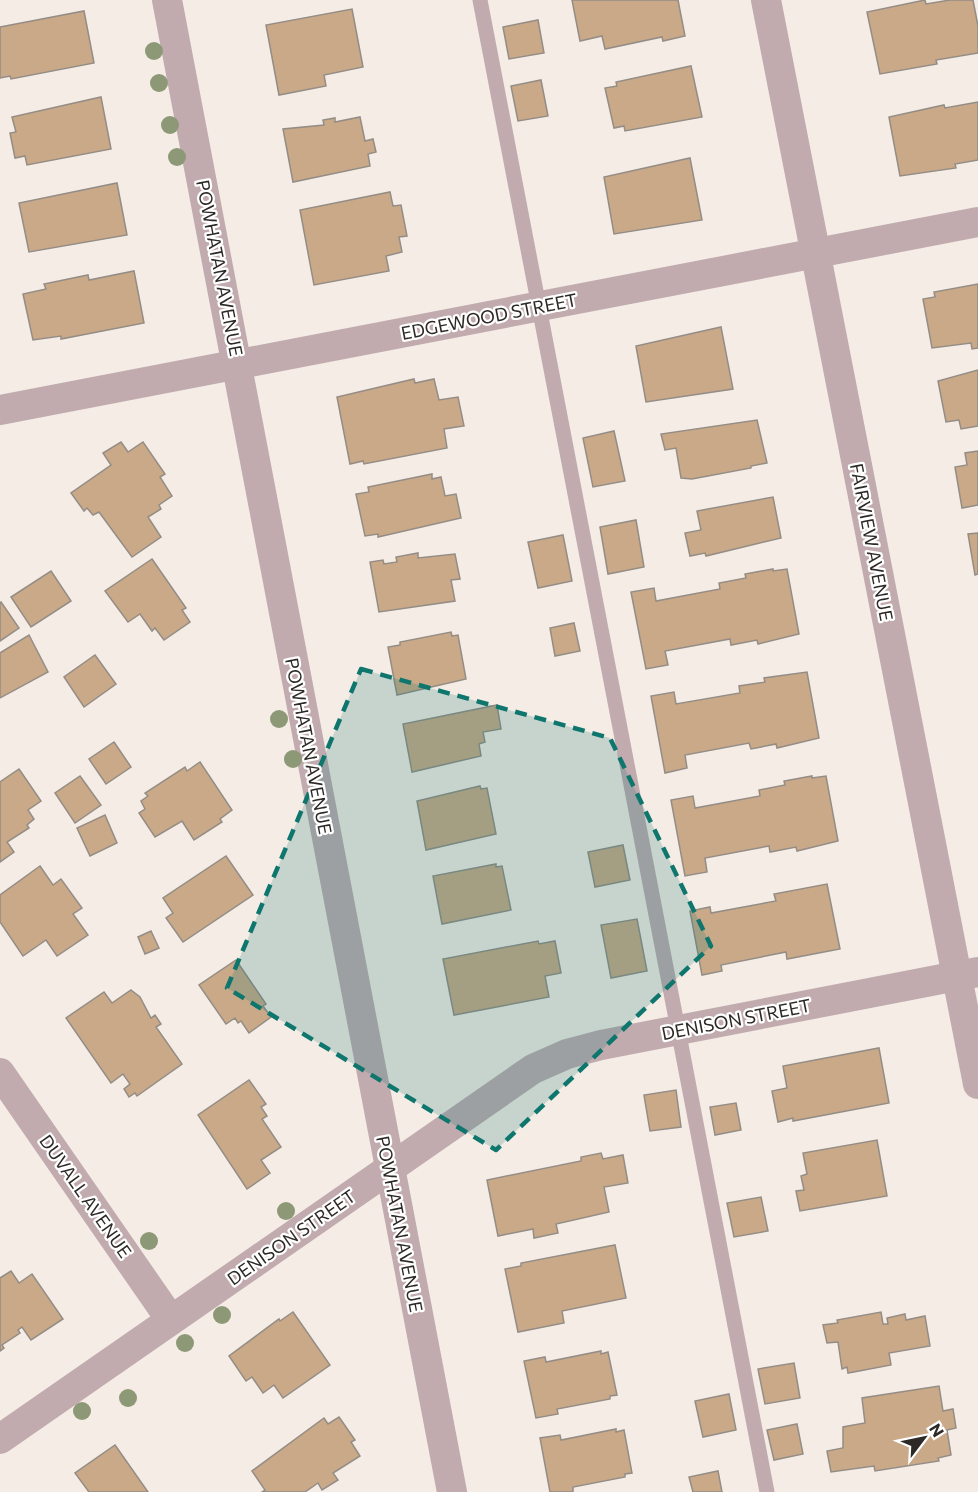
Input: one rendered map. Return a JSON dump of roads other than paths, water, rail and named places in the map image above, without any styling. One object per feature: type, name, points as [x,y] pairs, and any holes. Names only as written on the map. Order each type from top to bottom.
[{"type":"street","name":"POWHATAN AVENUE","points":[[167,0],[452,1492]]},
{"type":"street","name":"FAIRVIEW AVENUE","points":[[766,0],[816,254],[967,974],[978,1084]]},
{"type":"street","name":"EDGEWOOD STREET","points":[[0,410],[978,222]]},
{"type":"street","name":"DENISON STREET","points":[[0,1439],[533,1070],[567,1054],[601,1045],[967,974]]},
{"type":"street","name":"DUVALL AVENUE","points":[[0,1073],[171,1320]]},
{"type":"lane","points":[[480,0],[767,1492]]}]
